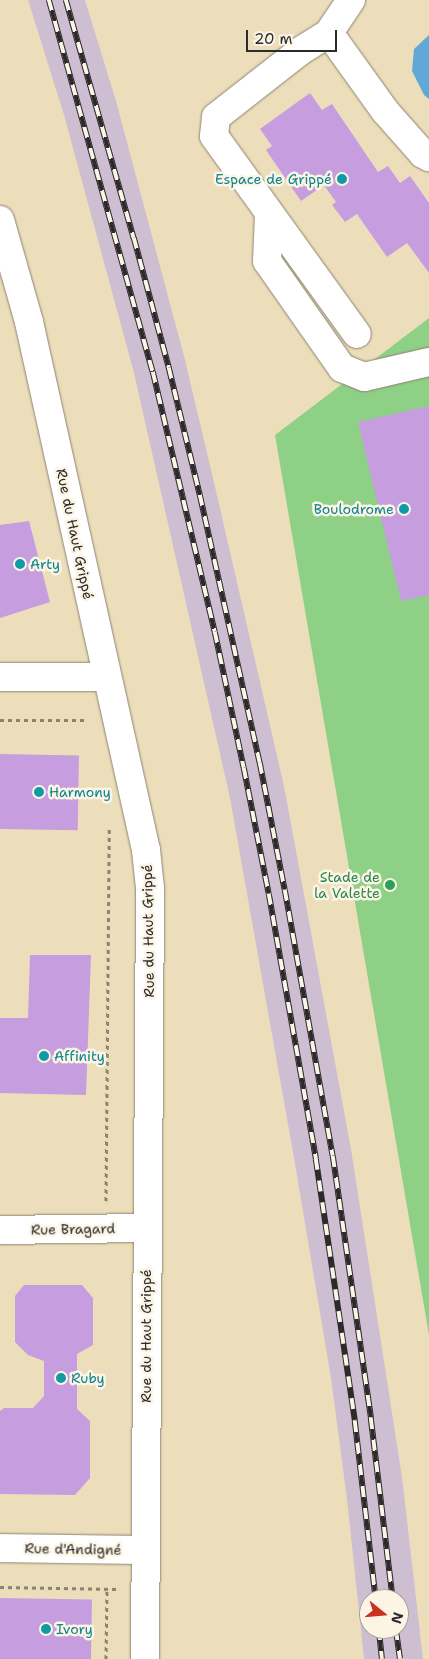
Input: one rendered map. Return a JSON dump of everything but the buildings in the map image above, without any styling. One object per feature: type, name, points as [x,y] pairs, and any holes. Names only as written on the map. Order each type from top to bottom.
[{"type":"street","points":[[352,0],[329,33],[299,52],[216,118],[214,136],[268,214],[357,334]]},
{"type":"street","points":[[329,33],[386,111],[423,154],[429,157]]},
{"type":"street","points":[[268,214],[267,261],[342,368],[364,377],[429,362]]},
{"type":"street","name":"Rue du Haut Grippé","points":[[0,220],[28,322],[94,677],[146,850],[150,889],[146,1228],[145,1659]]},
{"type":"street","points":[[0,677],[94,677]]},
{"type":"street","name":"Rue Bragard","points":[[0,1230],[146,1228]]},
{"type":"street","name":"Rue d'Andigné","points":[[0,1548],[145,1550]]},
{"type":"path","points":[[0,720],[90,720],[94,677]]},
{"type":"path","points":[[105,1229],[108,1157],[109,823]]},
{"type":"path","points":[[0,1587],[146,1590]]},
{"type":"path","points":[[106,1659],[107,1589]]},
{"type":"shaded area","points":[[28,0],[85,0],[116,101],[185,360],[284,786],[351,1149],[402,1477],[423,1659],[364,1659],[362,1639],[409,1639],[409,1589],[359,1589],[359,1612],[347,1499],[331,1378],[230,798],[134,373],[64,115]]},
{"type":"green space","name":"Stade de la Valette","points":[[429,318],[429,1335],[275,435]]},
{"type":"water","points":[[429,35],[429,99],[424,95],[412,71],[414,49]]},
{"type":"railway","points":[[49,0],[153,372],[215,632],[244,768],[269,894],[316,1159],[355,1421],[375,1589]]},
{"type":"railway","points":[[66,0],[169,368],[200,495],[260,763],[333,1156],[371,1418],[392,1589]]},
{"type":"railway","points":[[380,1639],[382,1659]]},
{"type":"railway","points":[[397,1639],[400,1659]]},
{"type":"place","name":"Espace de Grippé","points":[[342,179]]},
{"type":"place","name":"Boulodrome","points":[[404,509]]},
{"type":"place","name":"Arty","points":[[20,564]]},
{"type":"place","name":"Harmony","points":[[39,792]]},
{"type":"place","name":"Stade de la Valette","points":[[390,885]]},
{"type":"place","name":"Affinity","points":[[44,1056]]},
{"type":"place","name":"Ruby","points":[[61,1378]]},
{"type":"place","name":"Ivory","points":[[46,1629]]}]
